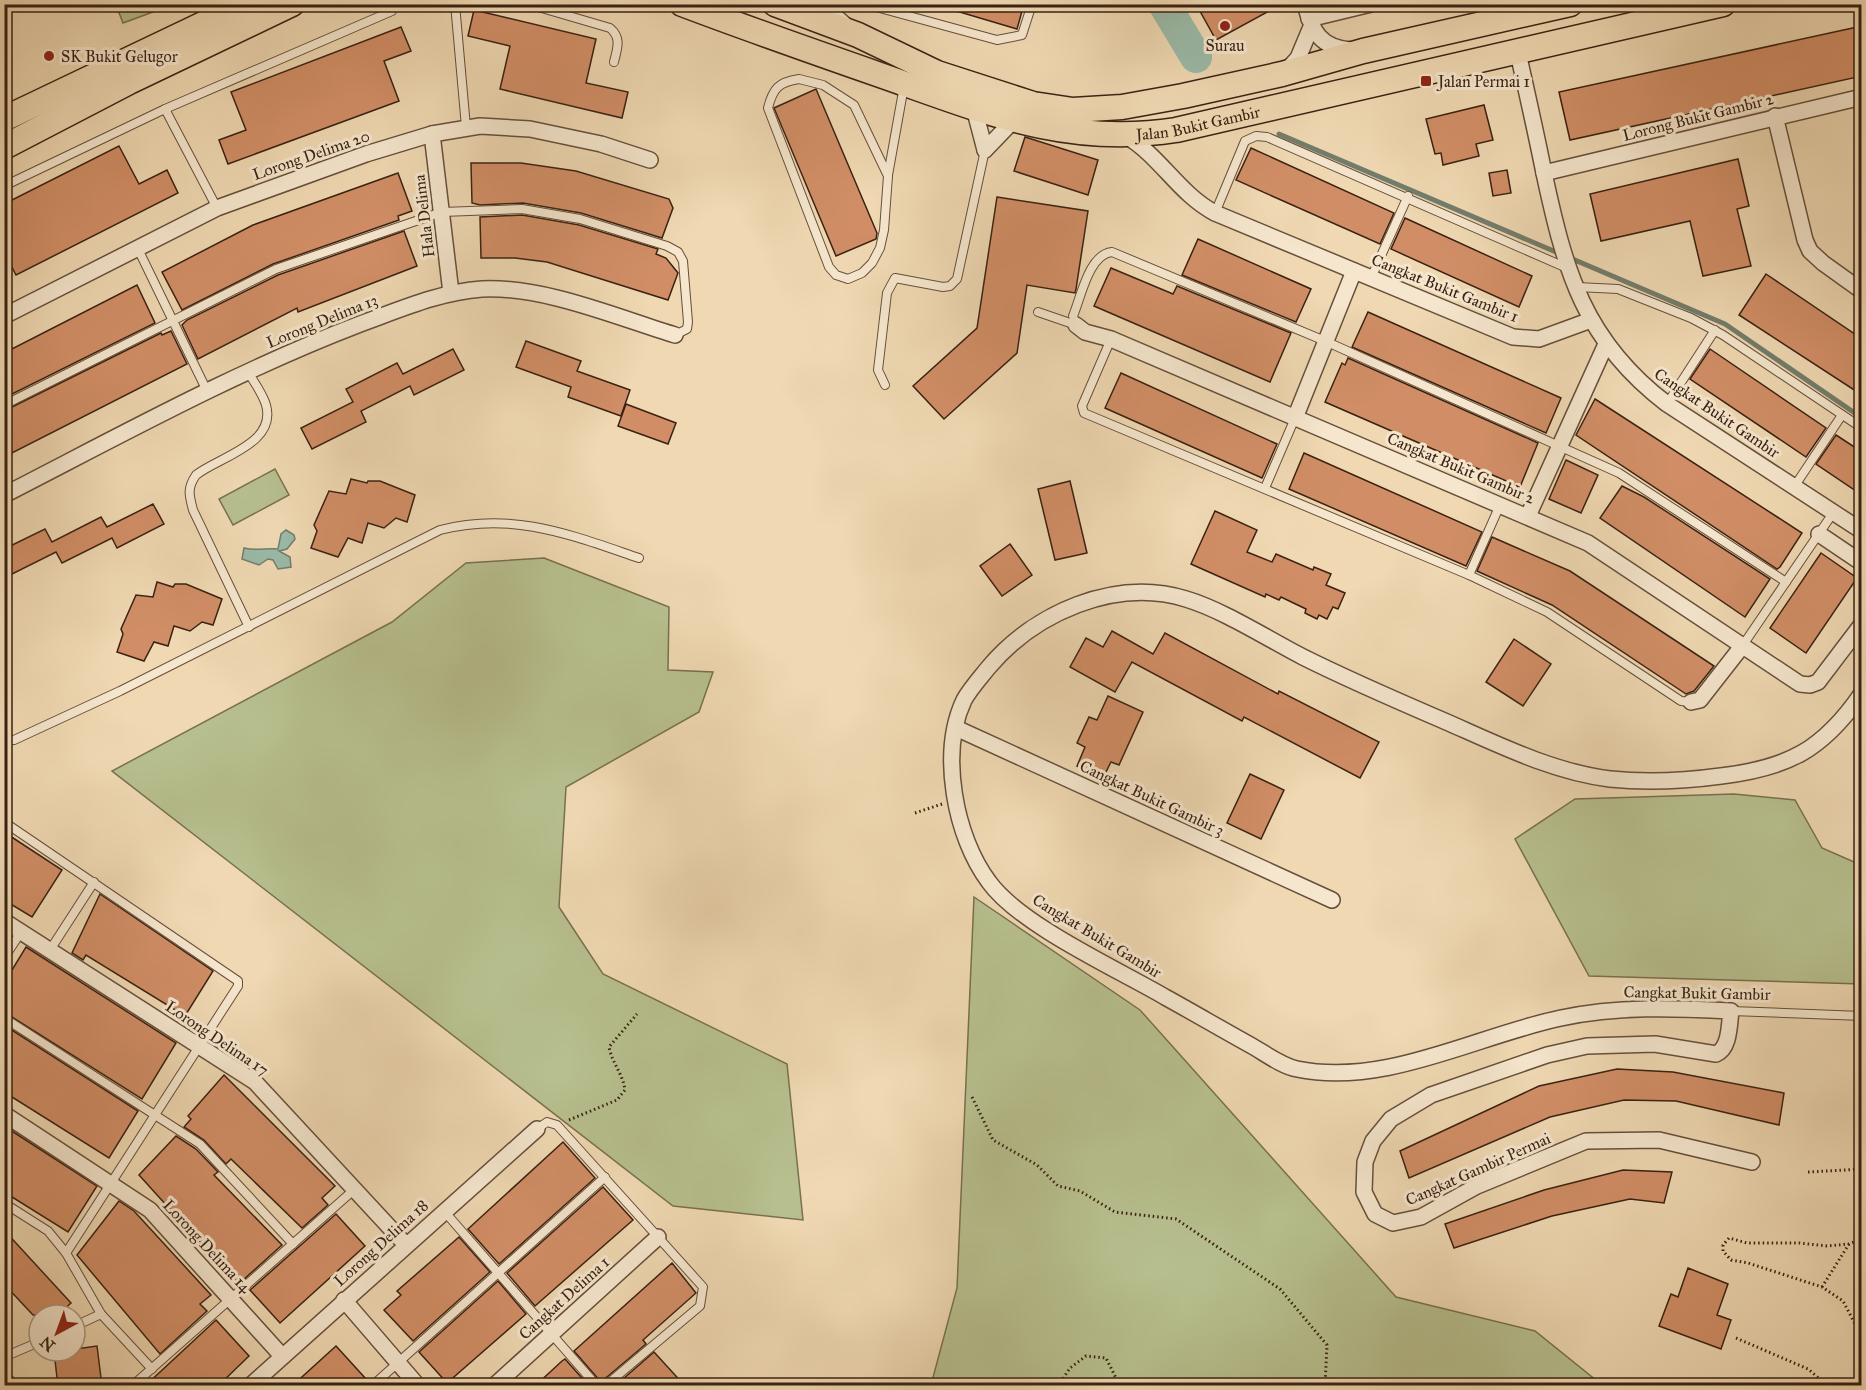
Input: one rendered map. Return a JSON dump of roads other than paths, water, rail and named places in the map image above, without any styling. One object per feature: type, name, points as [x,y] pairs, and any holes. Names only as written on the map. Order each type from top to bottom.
[{"type":"main road","points":[[4,118],[245,4]]},
{"type":"main road","points":[[4,147],[129,82],[292,4]]},
{"type":"main road","name":"Jalan Bukit Gambir","points":[[776,4],[858,35],[937,73],[1033,104],[1073,110],[1129,106],[1282,74],[1363,51],[1570,4]]},
{"type":"main road","name":"Jalan Bukit Gambir","points":[[694,7],[1013,121],[1082,135],[1126,136],[1176,130],[1723,4]]},
{"type":"street","points":[[821,4],[858,35]]},
{"type":"street","points":[[1308,17],[1371,4]]},
{"type":"street","points":[[1308,17],[1335,49],[1363,51]]},
{"type":"street","points":[[1282,74],[1298,58],[1308,17]]},
{"type":"street","name":"Cangkat Bukit Gambir","points":[[1518,52],[1557,233],[1566,264],[1591,320],[1606,344],[1643,386],[1667,404],[1862,531]]},
{"type":"street","name":"Lorong Bukit Gambir 2","points":[[1544,173],[1862,97]]},
{"type":"street","points":[[974,108],[986,150]]},
{"type":"street","points":[[1775,116],[1805,240],[1810,251],[1862,291]]},
{"type":"street","points":[[986,150],[1013,121]]},
{"type":"street","name":"Lorong Delima 20","points":[[4,316],[217,208],[366,154],[432,134],[466,127],[530,129],[601,144],[650,160]]},
{"type":"street","points":[[1166,172],[1161,149],[1176,130]]},
{"type":"street","name":"Hala Delima","points":[[432,134],[451,293]]},
{"type":"street","name":"Cangkat Bukit Gambir 1","points":[[1126,136],[1137,143],[1188,196],[1215,213],[1513,337],[1539,339],[1591,320]]},
{"type":"street","name":"Cangkat Bukit Gambir 1","points":[[1294,418],[1354,271]]},
{"type":"street","name":"Lorong Delima 13","points":[[4,495],[207,391],[314,342],[421,301],[451,293],[482,289],[534,294],[675,335]]},
{"type":"street","name":"Cangkat Bukit Gambir 2","points":[[1076,325],[1084,332],[1111,339],[1588,543],[1800,684],[1810,686],[1818,682],[1862,624]]},
{"type":"street","points":[[1528,516],[1606,344]]},
{"type":"street","points":[[1819,534],[1862,563]]},
{"type":"street","name":"Cangkat Bukit Gambir","points":[[1731,1011],[1672,1008],[1617,1010],[1560,1018],[1408,1062],[1354,1072],[1293,1069],[1032,921],[989,883],[964,831],[955,800],[952,768],[956,728],[965,699],[1001,653],[1044,620],[1089,600],[1134,593],[1186,599],[1346,678],[1495,743],[1557,767],[1605,778],[1648,782],[1689,780],[1732,775],[1785,761],[1823,740],[1862,693]]},
{"type":"street","points":[[1691,702],[1700,700],[1743,645]]},
{"type":"street","name":"Cangkat Bukit Gambir 3","points":[[956,728],[1332,900]]},
{"type":"street","name":"Lorong Delima 17","points":[[4,921],[255,1082],[356,1188],[406,1245]]},
{"type":"street","name":"Cangkat Gambir Permai","points":[[1731,1011],[1726,1043],[1716,1054],[1655,1044],[1587,1046],[1547,1055],[1431,1095],[1391,1119],[1373,1141],[1365,1162],[1364,1192],[1375,1214],[1393,1223],[1421,1218],[1477,1186],[1586,1141],[1659,1140],[1752,1162]]},
{"type":"street","name":"Lorong Delima 14","points":[[4,1114],[113,1183],[150,1210],[282,1356]]},
{"type":"street","name":"Lorong Delima 18","points":[[250,1386],[537,1129]]},
{"type":"street","name":"Cangkat Delima 1","points":[[494,1386],[658,1238]]},
{"type":"street","points":[[344,1300],[418,1386]]},
{"type":"lane","points":[[455,4],[466,127]]},
{"type":"lane","points":[[528,4],[610,28],[617,34],[618,40],[614,62]]},
{"type":"lane","points":[[865,4],[997,40],[1022,35],[1032,4]]},
{"type":"lane","points":[[4,186],[165,109],[392,11]]},
{"type":"lane","points":[[888,176],[859,113],[848,99],[823,85],[799,79],[786,81],[772,91],[768,108],[829,267],[836,275],[848,279],[862,273],[872,263],[884,230],[888,176],[905,84]]},
{"type":"lane","points":[[165,109],[217,208]]},
{"type":"lane","points":[[1215,213],[1245,141],[1256,136],[1267,136],[1566,264]]},
{"type":"lane","points":[[885,385],[878,370],[890,283],[895,278],[943,287],[950,286],[957,279],[986,150]]},
{"type":"lane","points":[[1371,278],[1408,196]]},
{"type":"lane","points":[[4,405],[276,269],[441,212],[522,209],[580,219],[667,246],[678,252],[683,261],[688,322],[687,329],[675,335]]},
{"type":"lane","points":[[138,249],[207,391]]},
{"type":"lane","points":[[1076,325],[1073,316],[1093,267],[1099,256],[1112,252],[1325,341],[1619,473],[1786,582]]},
{"type":"lane","points":[[1575,287],[1618,289],[1715,330],[1862,428]]},
{"type":"lane","points":[[1038,312],[1076,325]]},
{"type":"lane","points":[[1667,404],[1715,330]]},
{"type":"lane","points":[[1111,339],[1082,406],[1083,412],[1469,575],[1547,612],[1681,701],[1691,702]]},
{"type":"lane","points":[[248,372],[266,405],[267,420],[263,431],[255,441],[196,475],[190,484],[188,493],[193,510],[249,627]]},
{"type":"lane","points":[[1794,487],[1842,415]]},
{"type":"lane","points":[[1265,488],[1294,418]]},
{"type":"lane","points":[[1469,575],[1500,504]]},
{"type":"lane","points":[[1743,645],[1833,513]]},
{"type":"lane","points":[[4,741],[14,740],[120,691],[440,530],[466,524],[527,524],[572,535],[639,558]]},
{"type":"lane","points":[[4,822],[238,981],[238,986],[66,1253]]},
{"type":"lane","points":[[50,950],[94,882]]},
{"type":"lane","points":[[4,958],[21,932]]},
{"type":"lane","name":"Cangkat Bukit Gambir","points":[[1731,1011],[1862,1016]]},
{"type":"lane","points":[[4,1018],[157,1114],[200,1144],[293,1244]]},
{"type":"lane","points":[[537,1129],[547,1122],[557,1125],[704,1287],[700,1306],[605,1386]]},
{"type":"lane","points":[[372,1386],[605,1178]]},
{"type":"lane","points":[[132,1386],[356,1188]]},
{"type":"lane","points":[[4,1203],[48,1231],[66,1253],[101,1314],[152,1369]]},
{"type":"lane","points":[[444,1211],[597,1386]]},
{"type":"lane","points":[[87,1320],[101,1314]]},
{"type":"lane","points":[[4,1357],[27,1347]]},
{"type":"waterway","points":[[1164,4],[1196,57]]},
{"type":"waterway","points":[[1279,134],[1725,324],[1862,418]]},
{"type":"place","name":"Surau","points":[[1225,26]]},
{"type":"place","name":"SK Bukit Gelugor","points":[[49,56]]},
{"type":"place","name":"Jalan Permai 1","points":[[1426,81]]}]
